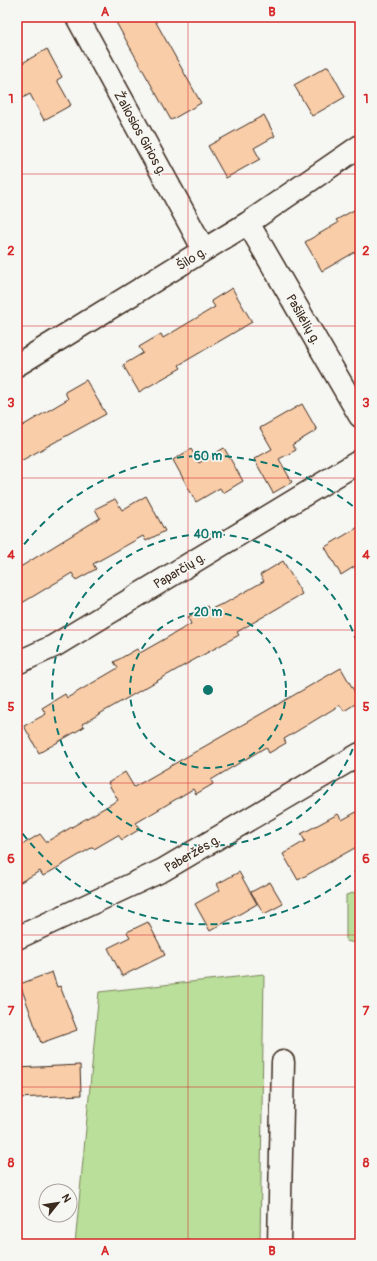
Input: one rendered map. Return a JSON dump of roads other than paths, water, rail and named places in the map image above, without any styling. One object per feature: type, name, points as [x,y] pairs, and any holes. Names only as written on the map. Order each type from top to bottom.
[{"type":"street","name":"Žaliosios Girios g.","points":[[77,17],[204,250]]},
{"type":"street","name":"Šilo g.","points":[[17,365],[248,223],[360,146]]},
{"type":"street","name":"Pašilėlių g.","points":[[248,223],[360,416]]},
{"type":"street","name":"Paparčių g.","points":[[17,663],[54,646],[360,461]]},
{"type":"street","name":"Paberžės g.","points":[[17,938],[163,870],[360,754]]},
{"type":"street","points":[[279,1244],[283,1062]]}]
